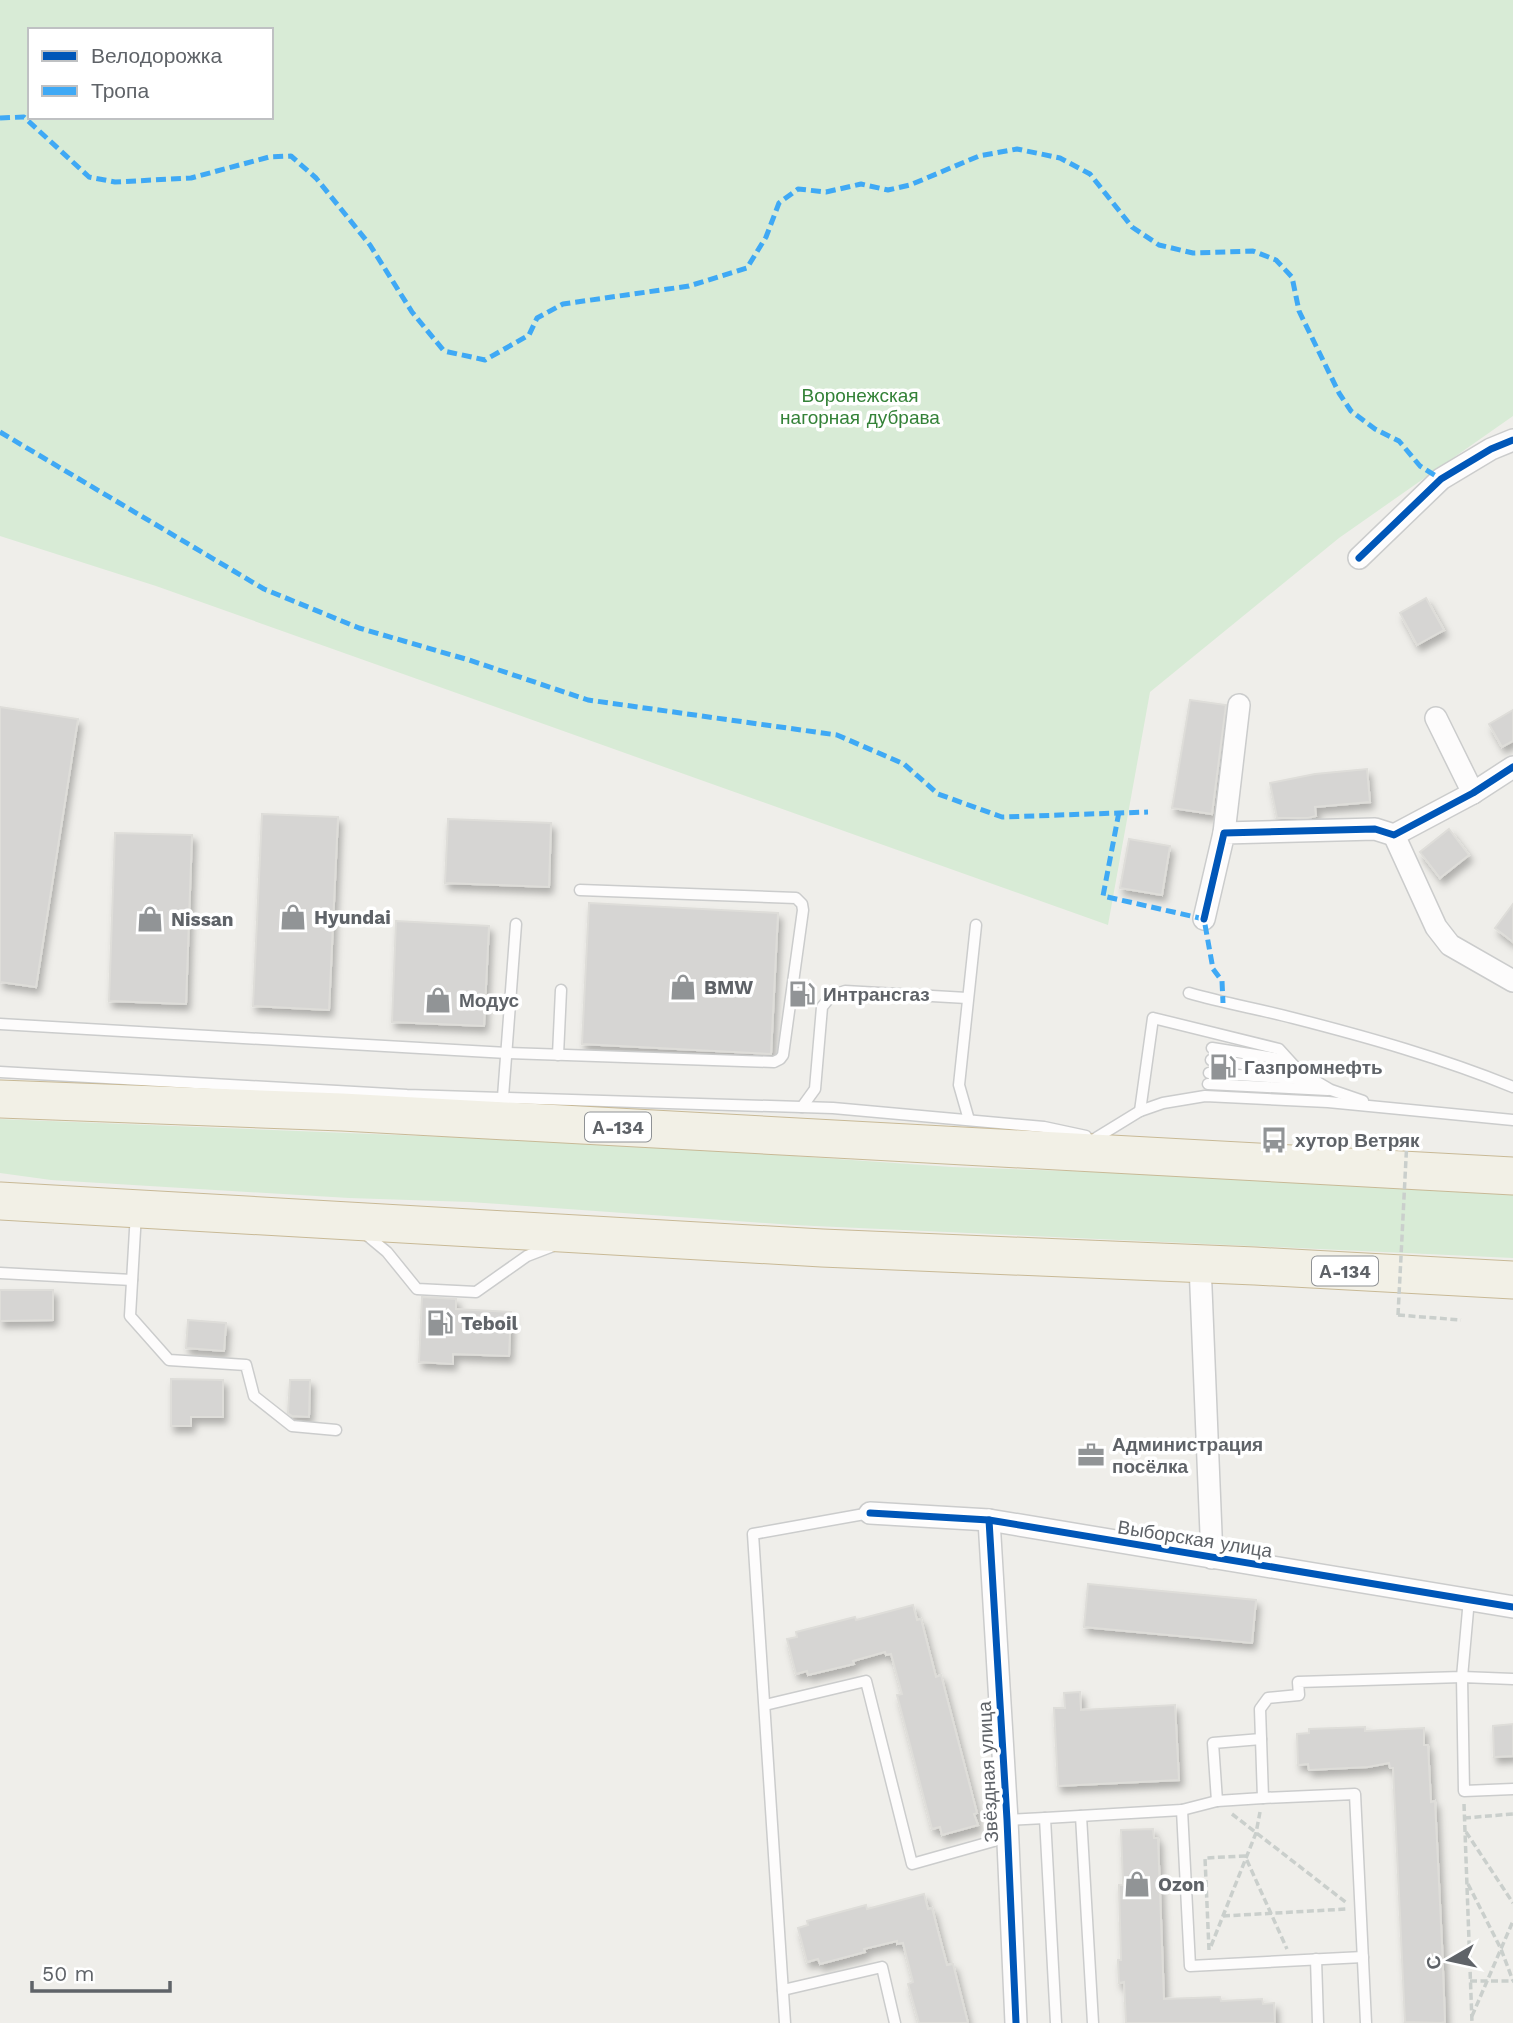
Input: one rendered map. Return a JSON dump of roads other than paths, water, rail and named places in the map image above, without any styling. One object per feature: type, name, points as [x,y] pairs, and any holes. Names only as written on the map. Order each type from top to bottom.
[{"type":"highway","name":"А-134","points":[[0,1099],[342,1112],[1513,1175]]},
{"type":"highway","name":"А-134","points":[[0,1201],[822,1248],[1513,1280]]},
{"type":"street","points":[[1360,558],[1441,480],[1491,449],[1513,440]]},
{"type":"street","points":[[1204,919],[1224,833],[1239,705]]},
{"type":"street","points":[[1436,718],[1473,793]]},
{"type":"street","points":[[1224,833],[1374,830],[1394,835],[1473,793],[1513,767]]},
{"type":"street","points":[[1394,835],[1436,926],[1450,945],[1513,981]]},
{"type":"street","points":[[1200,1264],[1212,1558]]},
{"type":"street","name":"Выборская улица","points":[[870,1513],[989,1520],[1513,1607]]},
{"type":"street","name":"Звёздная улица","points":[[989,1520],[1008,1829],[1016,2023]]},
{"type":"lane","points":[[0,1024],[507,1053],[774,1062],[780,1059],[783,1055],[803,910],[802,904],[796,898],[580,890]]},
{"type":"lane","points":[[503,1097],[516,924]]},
{"type":"lane","points":[[970,1120],[959,1085],[976,925]]},
{"type":"lane","points":[[558,1055],[561,990]]},
{"type":"lane","points":[[802,1107],[815,1089],[822,1007],[831,996],[845,991],[967,998]]},
{"type":"lane","points":[[1189,993],[1292,1017],[1467,1069],[1513,1087]]},
{"type":"lane","points":[[1140,1111],[1153,1018],[1279,1049],[1299,1071],[1331,1090],[1382,1108]]},
{"type":"lane","points":[[1207,1084],[1214,1033]]},
{"type":"lane","points":[[1212,1048],[1287,1060]]},
{"type":"lane","points":[[1210,1060],[1299,1071]]},
{"type":"lane","points":[[0,1072],[407,1096],[833,1108],[1044,1127],[1160,1156]]},
{"type":"lane","points":[[1096,1138],[1140,1111],[1207,1084],[1314,1080]]},
{"type":"lane","points":[[1207,1084],[1331,1090]]},
{"type":"lane","points":[[1207,1084],[1328,1102],[1513,1120]]},
{"type":"lane","points":[[136,1208],[130,1316],[169,1360],[246,1365],[254,1396],[292,1426],[336,1430]]},
{"type":"lane","points":[[347,1220],[387,1252],[417,1289],[476,1293],[527,1256],[587,1234]]},
{"type":"lane","points":[[0,1273],[132,1280]]},
{"type":"lane","points":[[785,2023],[754,1534],[870,1513]]},
{"type":"lane","points":[[1469,1598],[1462,1678],[1464,1791],[1513,1789]]},
{"type":"lane","points":[[1263,1798],[1260,1709],[1268,1698],[1298,1695],[1298,1682],[1513,1679]]},
{"type":"lane","points":[[765,1705],[866,1681],[912,1864],[1045,1818],[1182,1810],[1217,1801],[1355,1794],[1366,2023]]},
{"type":"lane","points":[[1217,1801],[1213,1743],[1261,1739]]},
{"type":"lane","points":[[1182,1810],[1190,1966],[1363,1957]]},
{"type":"lane","points":[[1081,1816],[1093,2023]]},
{"type":"lane","points":[[1045,1818],[1056,2023]]},
{"type":"lane","points":[[1316,1959],[1318,2023]]},
{"type":"lane","points":[[783,1990],[882,1967],[895,2023]]},
{"type":"place","name":"Hyundai","points":[[293,917]]},
{"type":"place","name":"Nissan","points":[[150,919]]},
{"type":"place","name":"BMW","points":[[683,987]]},
{"type":"place","name":"Интрансгаз","points":[[802,994]]},
{"type":"place","name":"Модус","points":[[438,1000]]},
{"type":"place","name":"Газпромнефть","points":[[1223,1067]]},
{"type":"place","name":"хутор Ветряк","points":[[1274,1140]]},
{"type":"place","name":"Teboil","points":[[440,1323]]},
{"type":"place","name":"Администрация посёлка","points":[[1091,1455]]},
{"type":"place","name":"Ozon","points":[[1137,1884]]},
{"type":"park label","name":"Воронежская нагорная дубрава","points":[[860,406]]}]
